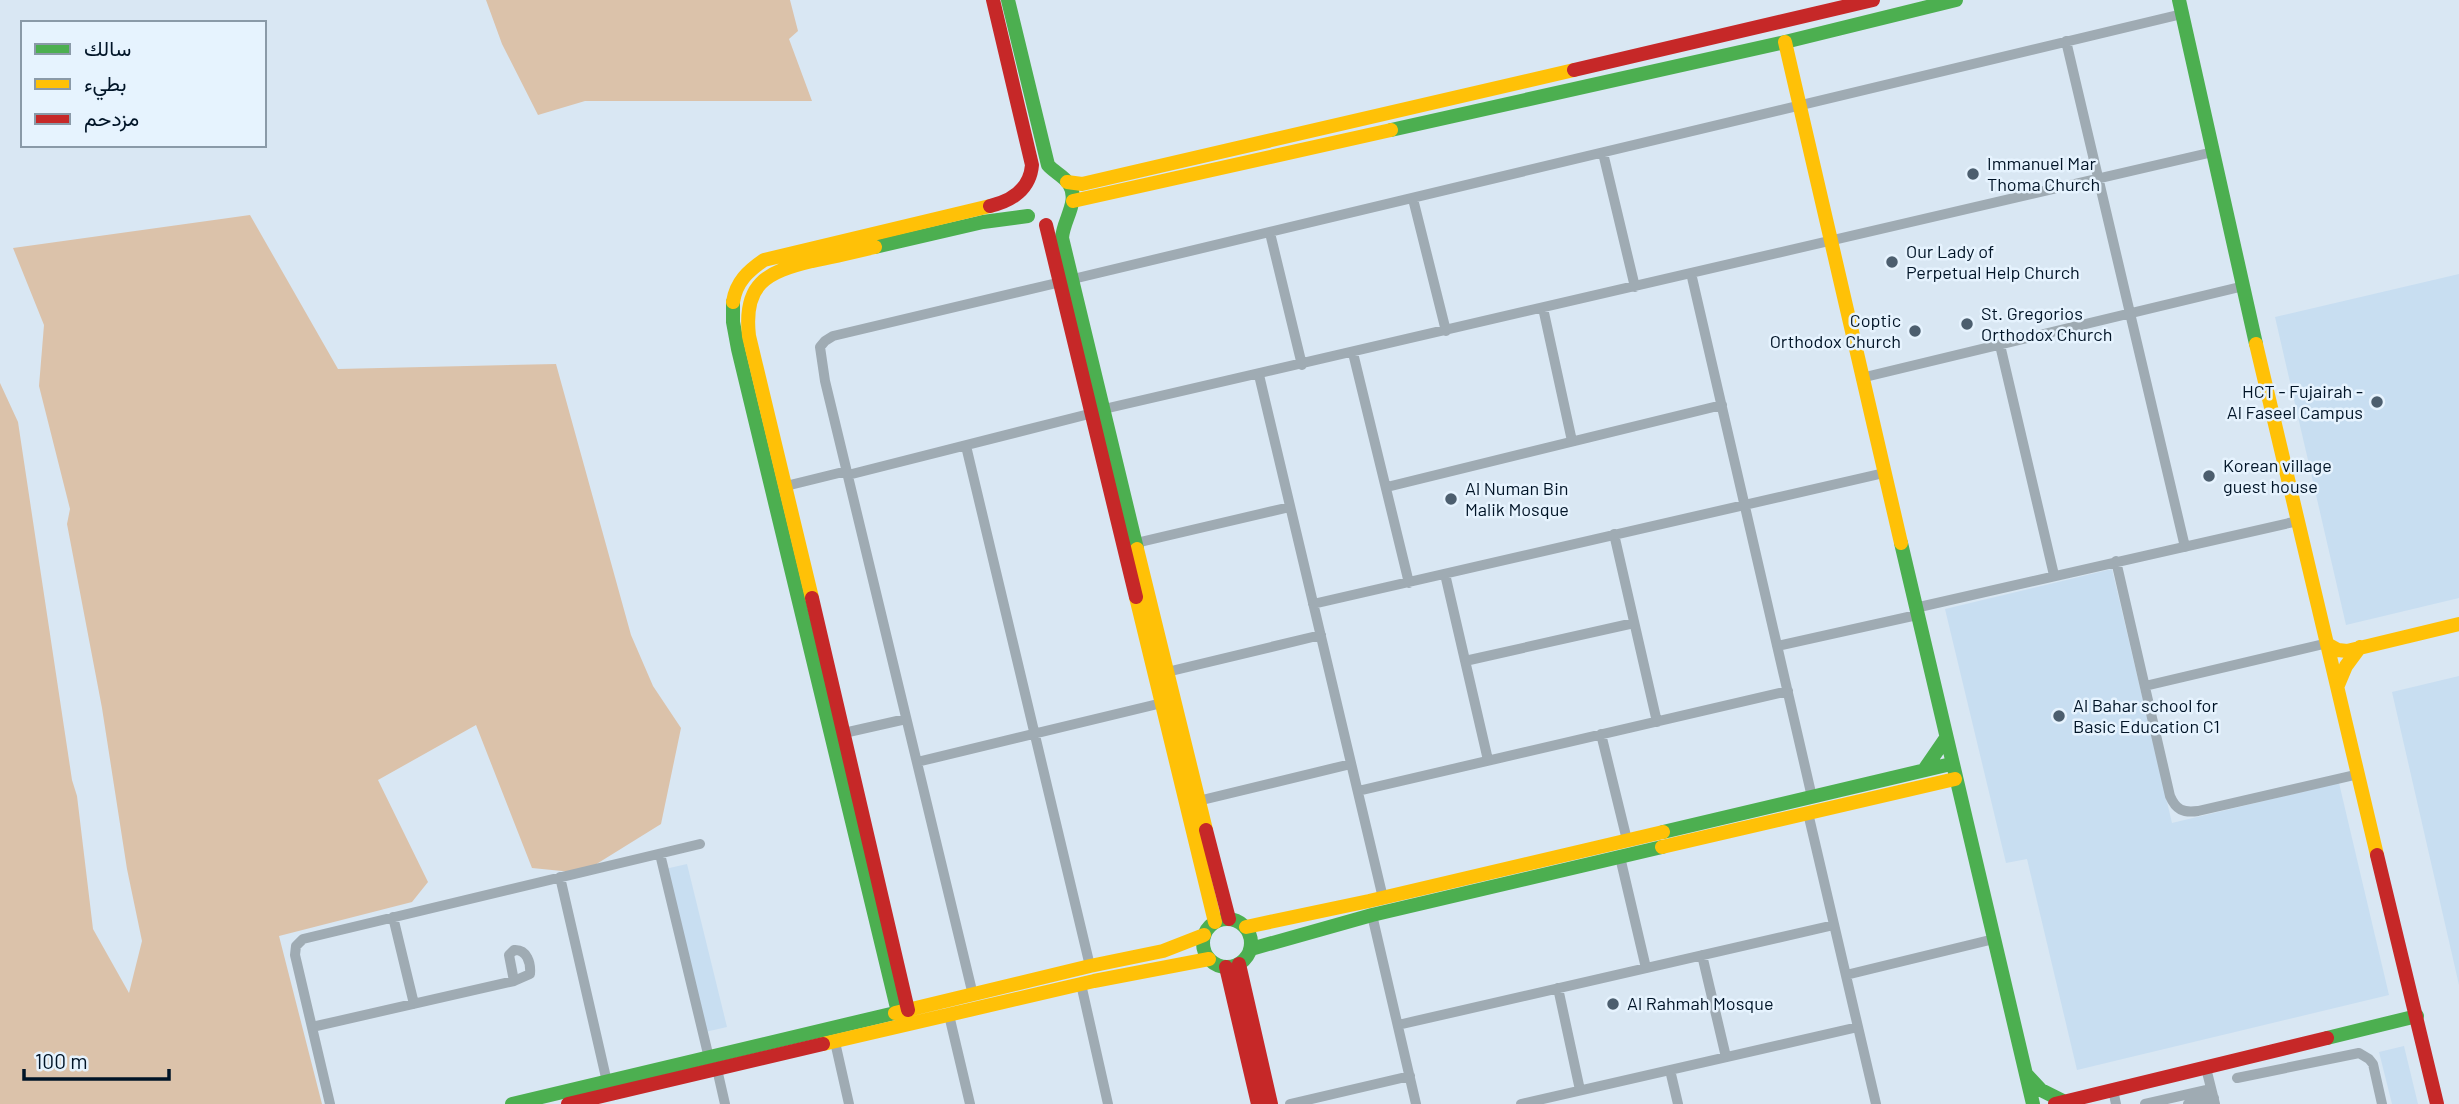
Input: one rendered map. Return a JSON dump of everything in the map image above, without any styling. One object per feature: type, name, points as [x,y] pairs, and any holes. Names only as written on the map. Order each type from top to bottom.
[{"type":"street","points":[[993,0],[1032,166],[1021,200],[1028,216],[1034,222],[1046,225],[1064,219]]},
{"type":"street","points":[[1007,0],[1047,162],[1055,174],[1071,188],[1072,208],[1064,219],[1062,235],[1067,280],[1161,702],[1222,920]]},
{"type":"street","points":[[1067,183],[1078,185],[1873,0]]},
{"type":"street","points":[[1073,201],[1786,42],[1956,0]]},
{"type":"street","points":[[973,995],[821,359],[820,347],[825,341],[846,333],[1800,107],[2067,41],[2181,7],[2298,522],[2437,1104]]},
{"type":"street","points":[[1654,71],[1649,65],[1653,59],[1681,52],[1702,40]]},
{"type":"street","points":[[2067,41],[2185,547]]},
{"type":"street","points":[[1786,42],[1861,378],[2033,1104]]},
{"type":"street","points":[[1559,92],[1574,85],[1613,75],[1614,66],[1606,61]]},
{"type":"street","points":[[786,486],[2213,152]]},
{"type":"street","points":[[1603,153],[1634,287]]},
{"type":"street","points":[[903,1011],[738,349],[731,306],[734,291],[741,278],[764,260],[1005,203],[1040,173],[1055,174]]},
{"type":"street","points":[[1413,199],[1446,331]]},
{"type":"street","points":[[888,948],[844,733],[747,321],[748,306],[760,281],[784,268],[1012,216],[1028,216]]},
{"type":"street","points":[[1046,225],[1067,280]]},
{"type":"street","points":[[1270,233],[1302,365]]},
{"type":"street","points":[[1691,273],[1812,797]]},
{"type":"street","points":[[1861,378],[2244,286]]},
{"type":"street","points":[[1543,309],[1572,441]]},
{"type":"street","points":[[2000,345],[2054,575]]},
{"type":"street","points":[[1353,353],[1409,583]]},
{"type":"street","points":[[1259,375],[1383,898]]},
{"type":"street","points":[[1387,487],[1722,405]]},
{"type":"street","points":[[1098,411],[1136,543],[1198,801],[1222,920]]},
{"type":"street","points":[[966,446],[1090,967]]},
{"type":"street","points":[[1313,604],[1884,473]]},
{"type":"street","points":[[1136,543],[1290,507]]},
{"type":"street","points":[[1777,646],[2054,575],[2298,522]]},
{"type":"street","points":[[1614,534],[1657,722]]},
{"type":"street","points":[[2116,561],[2170,796],[2179,810],[2198,811],[2359,774]]},
{"type":"street","points":[[1445,574],[1488,760]]},
{"type":"street","points":[[1465,661],[1634,623]]},
{"type":"street","points":[[2145,686],[2328,644],[2342,651],[2459,624]]},
{"type":"street","points":[[1167,672],[1321,635]]},
{"type":"street","points":[[2338,685],[2346,666],[2360,648]]},
{"type":"street","points":[[1358,791],[1788,691]]},
{"type":"street","points":[[917,762],[1161,702]]},
{"type":"street","points":[[844,733],[906,719]]},
{"type":"street","points":[[1601,734],[1627,840]]},
{"type":"street","points":[[1926,778],[1946,738]]},
{"type":"street","points":[[1198,801],[1351,764]]},
{"type":"street","points":[[1251,949],[1372,915],[1808,813],[1953,771]]},
{"type":"street","points":[[1222,920],[1246,927],[1383,898],[1812,797],[1926,778],[1962,806]]},
{"type":"street","points":[[1808,813],[1876,1104]]},
{"type":"street","points":[[330,1104],[295,955],[299,942],[307,937],[700,844]]},
{"type":"street","points":[[660,854],[725,1104]]},
{"type":"street","points":[[1620,857],[1646,968]]},
{"type":"street","points":[[560,877],[614,1093]]},
{"type":"street","points":[[1372,915],[1416,1104]]},
{"type":"street","points":[[393,917],[414,1004]]},
{"type":"street","points":[[568,1104],[903,1011],[1185,946],[1204,936],[1222,920]]},
{"type":"street","points":[[1398,1025],[1834,925]]},
{"type":"street","points":[[1204,936],[1203,948],[1209,959],[1216,965],[1233,966],[1247,958],[1251,949],[1251,937],[1246,927]]},
{"type":"street","points":[[1846,975],[1994,939]]},
{"type":"street","points":[[1702,956],[1726,1057]]},
{"type":"street","points":[[713,1064],[835,1042],[1081,984],[1209,959]]},
{"type":"street","points":[[1233,966],[1258,1104]]},
{"type":"street","points":[[1233,966],[1271,1104]]},
{"type":"street","points":[[312,1027],[514,981]]},
{"type":"street","points":[[1081,984],[1108,1104]]},
{"type":"street","points":[[1558,988],[1580,1090]]},
{"type":"street","points":[[949,1015],[970,1104]]},
{"type":"street","points":[[2026,1074],[2041,1090],[2060,1103],[2115,1097],[2206,1068],[2417,1016]]},
{"type":"street","points":[[1521,1104],[1858,1027]]},
{"type":"street","points":[[2342,1035],[2346,1055]]},
{"type":"street","points":[[835,1042],[849,1104]]},
{"type":"street","points":[[2237,1078],[2359,1053],[2369,1059],[2375,1069],[2382,1104]]},
{"type":"street","points":[[2206,1068],[2213,1097]]},
{"type":"street","points":[[1670,1070],[1678,1104]]},
{"type":"street","points":[[2020,1104],[2024,1097],[2026,1074]]},
{"type":"street","points":[[1290,1104],[1410,1076]]},
{"type":"street","points":[[512,1104],[614,1093]]},
{"type":"street","points":[[2145,1104],[2213,1097]]},
{"type":"street","points":[[2188,1104],[2213,1097]]},
{"type":"shaded area","points":[[486,0],[790,0],[798,31],[789,39],[812,101],[585,101],[538,115],[502,44]]},
{"type":"shaded area","points":[[250,215],[338,369],[556,364],[631,635],[653,686],[681,728],[661,824],[582,873],[532,868],[476,725],[378,780],[428,882],[412,902],[279,936],[322,1104],[0,1104],[0,383],[18,422],[72,780],[77,796],[93,929],[129,993],[142,941],[67,524],[70,509],[39,386],[44,325],[13,248]]},
{"type":"shaded area","name":"HCT - Fujairah - Al Faseel Campus","points":[[2459,274],[2459,598],[2346,625],[2275,317]]},
{"type":"shaded area","points":[[2112,569],[2172,823],[2339,783],[2389,995],[2077,1070],[2027,859],[2006,863],[1945,609]]},
{"type":"shaded area","points":[[2459,676],[2459,985],[2392,692]]},
{"type":"shaded area","points":[[687,864],[727,1027],[705,1032],[665,869]]},
{"type":"shaded area","points":[[2404,1046],[2418,1104],[2392,1104],[2379,1052]]},
{"type":"traffic: fast","points":[[1008,0],[1048,165],[1067,181],[1072,190],[1072,204],[1062,238],[1137,549]]},
{"type":"traffic: fast","points":[[1391,130],[1785,42],[1956,0]]},
{"type":"traffic: fast","points":[[2179,0],[2256,344]]},
{"type":"traffic: fast","points":[[875,247],[983,222],[1028,216]]},
{"type":"traffic: fast","points":[[733,302],[733,322],[738,349],[898,1012]]},
{"type":"traffic: fast","points":[[1901,543],[2033,1104]]},
{"type":"traffic: fast","points":[[1924,770],[1946,738]]},
{"type":"traffic: fast","points":[[1663,832],[1951,764]]},
{"type":"traffic: fast","points":[[1251,949],[1372,915],[1662,847]]},
{"type":"traffic: fast","points":[[1227,919],[1244,926],[1251,943],[1244,960],[1227,967],[1210,960],[1203,943],[1210,926],[1227,919]]},
{"type":"traffic: fast","points":[[512,1104],[895,1013]]},
{"type":"traffic: fast","points":[[2327,1038],[2417,1016]]},
{"type":"traffic: fast","points":[[2027,1075],[2041,1090],[2065,1102]]},
{"type":"traffic: slow","points":[[1785,42],[1901,543]]},
{"type":"traffic: slow","points":[[1067,182],[1082,184],[1574,70]]},
{"type":"traffic: slow","points":[[1073,201],[1391,130]]},
{"type":"traffic: slow","points":[[733,302],[744,278],[764,260],[990,206]]},
{"type":"traffic: slow","points":[[812,598],[749,336],[750,304],[761,283],[782,270],[875,247]]},
{"type":"traffic: slow","points":[[2256,344],[2377,855]]},
{"type":"traffic: slow","points":[[1137,549],[1206,830]]},
{"type":"traffic: slow","points":[[1136,597],[1215,922]]},
{"type":"traffic: slow","points":[[2329,645],[2347,651],[2459,624]]},
{"type":"traffic: slow","points":[[2338,685],[2346,666],[2360,647]]},
{"type":"traffic: slow","points":[[1662,847],[1955,779]]},
{"type":"traffic: slow","points":[[1246,927],[1663,832]]},
{"type":"traffic: slow","points":[[895,1013],[1163,951],[1204,935]]},
{"type":"traffic: slow","points":[[823,1044],[1094,981],[1209,959]]},
{"type":"traffic: jam","points":[[990,206],[1006,201],[1018,193],[1028,181],[1032,165],[993,0]]},
{"type":"traffic: jam","points":[[1574,70],[1873,0]]},
{"type":"traffic: jam","points":[[1046,225],[1136,597]]},
{"type":"traffic: jam","points":[[812,598],[908,1010]]},
{"type":"traffic: jam","points":[[1206,830],[1229,919]]},
{"type":"traffic: jam","points":[[2377,855],[2437,1104]]},
{"type":"traffic: jam","points":[[1239,964],[1271,1104]]},
{"type":"traffic: jam","points":[[1226,967],[1258,1104]]},
{"type":"traffic: jam","points":[[2055,1104],[2327,1038]]},
{"type":"traffic: jam","points":[[568,1104],[823,1044]]},
{"type":"place","name":"Immanuel Mar Thoma Church","points":[[1973,174]]},
{"type":"place","name":"Our Lady of Perpetual Help Church","points":[[1892,262]]},
{"type":"place","name":"St. Gregorios Orthodox Church","points":[[1967,324]]},
{"type":"place","name":"Coptic Orthodox Church","points":[[1915,331]]},
{"type":"place","name":"HCT - Fujairah - Al Faseel Campus","points":[[2377,402]]},
{"type":"place","name":"Korean village guest house","points":[[2209,476]]},
{"type":"place","name":"Al Numan Bin Malik Mosque","points":[[1451,499]]},
{"type":"place","name":"Al Bahar school for Basic Education C1","points":[[2059,716]]},
{"type":"place","name":"Al Rahmah Mosque","points":[[1613,1004]]}]
